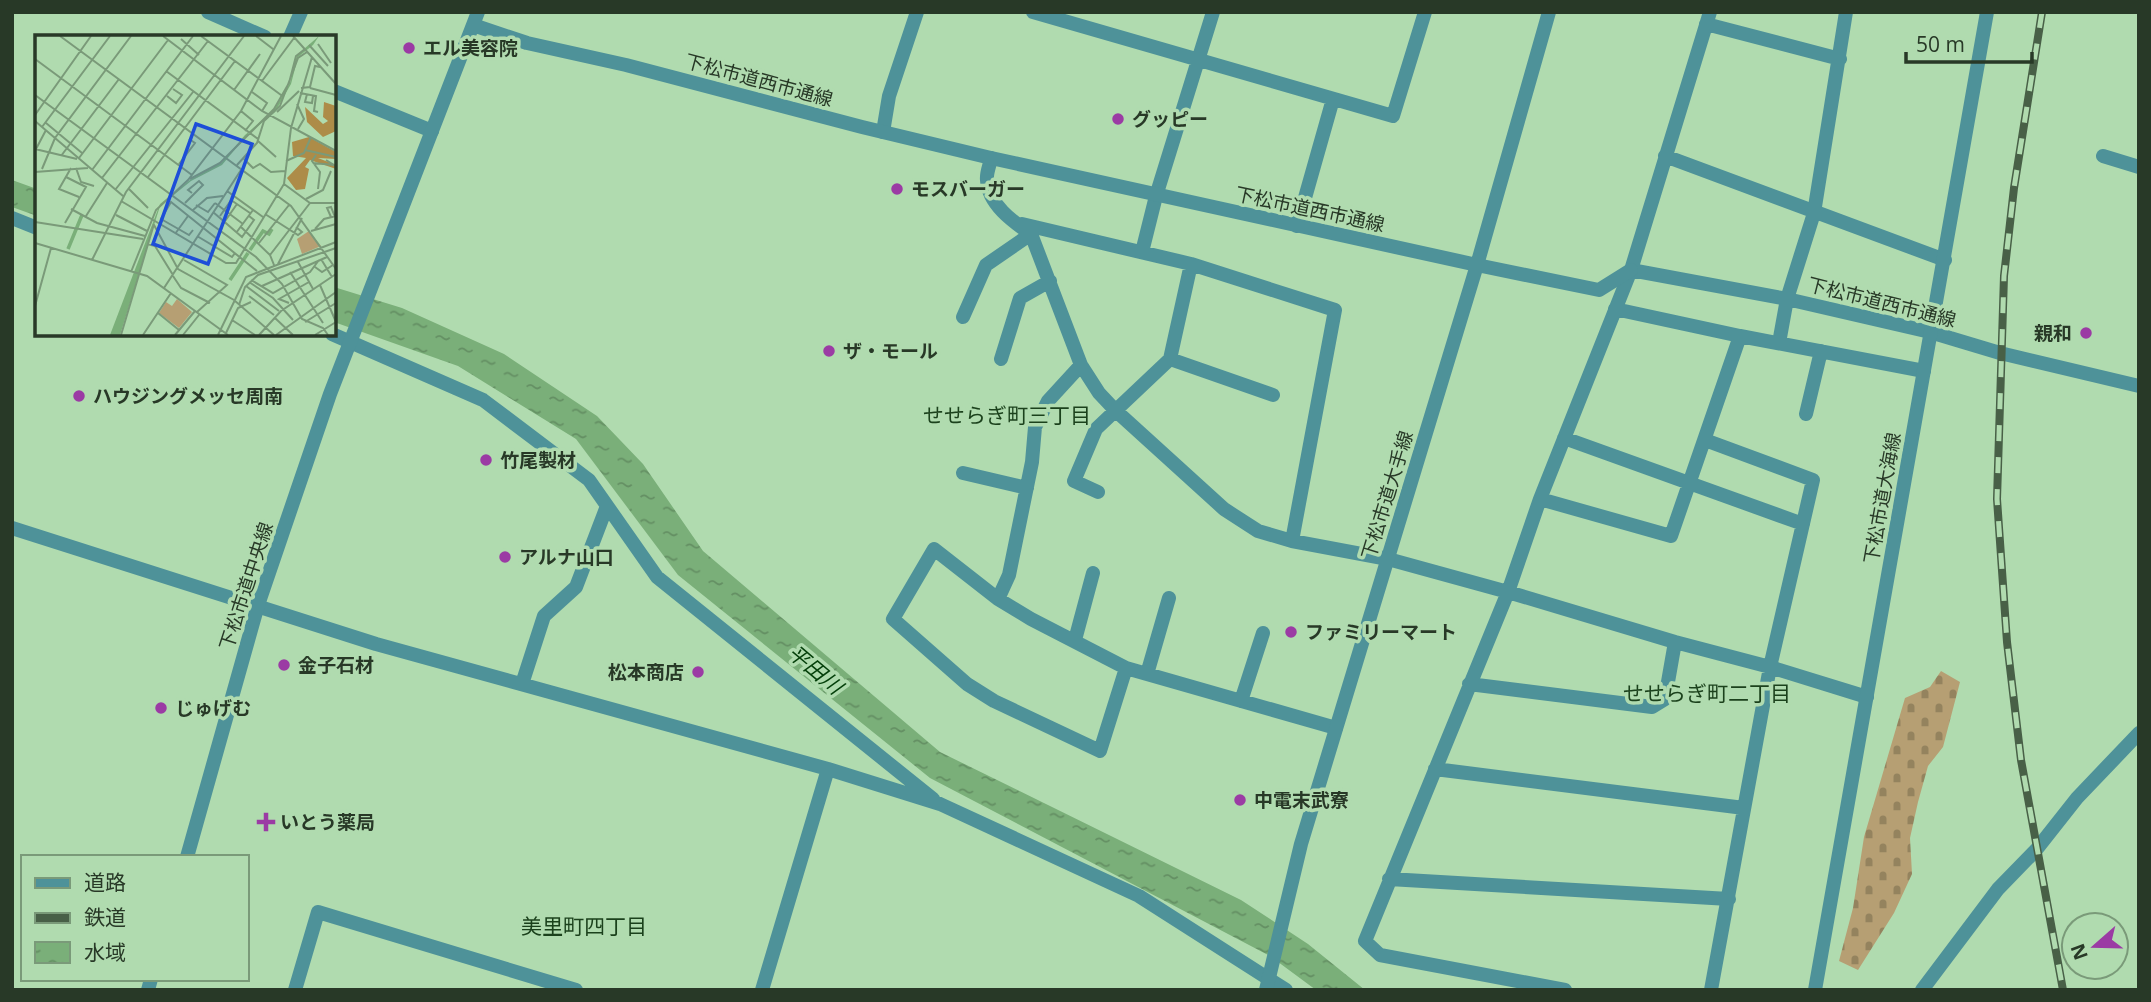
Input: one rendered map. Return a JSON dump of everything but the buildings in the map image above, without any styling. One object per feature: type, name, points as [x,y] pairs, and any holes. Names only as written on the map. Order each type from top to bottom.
[{"type":"street","points":[[208,12],[260,35]]},
{"type":"street","points":[[291,35],[301,12]]},
{"type":"street","points":[[883,132],[889,96],[917,12]]},
{"type":"street","points":[[1033,12],[1393,116],[1425,12]]},
{"type":"street","points":[[1142,252],[1156,196],[1213,12]]},
{"type":"street","name":"下松市道大手線","points":[[1267,984],[1301,844],[1477,265],[1549,12]]},
{"type":"street","points":[[1779,343],[1787,299],[1814,213],[1846,12]]},
{"type":"street","name":"下松市道大海線","points":[[1815,990],[1987,12]]},
{"type":"street","points":[[1565,990],[1380,955],[1364,941],[1508,592],[1540,499],[1631,270],[1708,18],[1840,59]]},
{"type":"street","points":[[336,92],[432,131],[476,19]]},
{"type":"street","name":"下松市道西市通線","points":[[476,19],[527,43],[626,65],[883,132],[1156,196],[1599,289],[1631,270],[1787,299],[1930,332],[2000,353],[2139,386]]},
{"type":"street","points":[[1297,226],[1333,99]]},
{"type":"street","name":"下松市道中央線","points":[[188,855],[258,605],[330,394],[432,131]]},
{"type":"street","points":[[1665,156],[1945,260]]},
{"type":"street","points":[[2103,156],[2139,167]]},
{"type":"street","points":[[991,158],[986,179],[991,197],[1015,223],[1031,234],[1081,365],[1099,393],[1224,509],[1258,531],[1293,541],[1388,559],[1867,697]]},
{"type":"street","points":[[12,218],[35,227]]},
{"type":"street","points":[[1015,223],[1191,264],[1335,310],[1293,541]]},
{"type":"street","points":[[963,317],[986,265],[1031,234]]},
{"type":"street","points":[[1098,492],[1074,481],[1096,429],[1170,359],[1191,264]]},
{"type":"street","points":[[1001,359],[1020,298],[1050,281]]},
{"type":"street","points":[[1615,309],[1924,371]]},
{"type":"street","points":[[336,334],[353,336],[483,400],[589,480],[657,578],[940,804]]},
{"type":"street","points":[[1540,499],[1671,536],[1740,336]]},
{"type":"street","points":[[1806,414],[1821,351]]},
{"type":"street","points":[[1170,359],[1273,395]]},
{"type":"street","points":[[998,600],[1009,575],[1027,488],[1035,427],[1048,401],[1081,365]]},
{"type":"street","points":[[1564,438],[1803,524]]},
{"type":"street","points":[[1705,440],[1812,480],[1770,667],[1711,990]]},
{"type":"street","points":[[963,473],[1027,488]]},
{"type":"street","points":[[522,684],[544,616],[576,587],[607,506]]},
{"type":"street","points":[[14,533],[258,605],[376,644],[828,769],[940,804],[1139,896],[1267,984],[1286,990]]},
{"type":"street","points":[[1126,668],[1100,751],[994,701],[967,684],[893,619],[934,548],[998,600],[1126,668],[1336,728]]},
{"type":"street","points":[[1075,640],[1093,573]]},
{"type":"street","points":[[1147,674],[1169,598]]},
{"type":"street","points":[[1241,701],[1263,633]]},
{"type":"street","points":[[1469,684],[1652,707],[1665,699],[1675,642]]},
{"type":"street","points":[[1922,990],[1998,889],[2036,850],[2077,798],[2139,733]]},
{"type":"street","points":[[762,990],[828,769]]},
{"type":"street","points":[[1435,769],[1744,808]]},
{"type":"street","points":[[1389,879],[1729,899]]},
{"type":"street","points":[[295,990],[318,912],[576,990]]},
{"type":"green space","points":[[1941,671],[1960,682],[1943,747],[1928,766],[1918,802],[1910,838],[1912,874],[1894,913],[1858,970],[1839,961],[1853,908],[1864,837],[1905,698],[1930,687]]},
{"type":"water","points":[[12,180],[35,188],[35,215],[12,207]]},
{"type":"water","name":"平田川","points":[[336,288],[402,308],[504,354],[597,416],[643,464],[703,551],[940,752],[1241,900],[1308,944],[1365,990],[1316,990],[1270,956],[930,778],[678,575],[576,439],[458,366],[336,323]]},
{"type":"railway","points":[[2042,12],[2014,188],[2004,276],[1997,499],[2007,642],[2021,760],[2063,990]]},
{"type":"place","name":"エル美容院","points":[[409,48]]},
{"type":"place","name":"グッピー","points":[[1118,119]]},
{"type":"place","name":"モスバーガー","points":[[897,189]]},
{"type":"place","name":"親和","points":[[2086,333]]},
{"type":"place","name":"ザ・モール","points":[[829,351]]},
{"type":"place","name":"ハウジングメッセ周南","points":[[79,396]]},
{"type":"place","name":"竹尾製材","points":[[486,460]]},
{"type":"place","name":"アルナ山口","points":[[505,557]]},
{"type":"place","name":"ファミリーマート","points":[[1291,632]]},
{"type":"place","name":"金子石材","points":[[284,665]]},
{"type":"place","name":"松本商店","points":[[698,672]]},
{"type":"place","name":"じゅげむ","points":[[161,708]]},
{"type":"place","name":"中電末武寮","points":[[1240,800]]},
{"type":"place","name":"いとう薬局","points":[[266,822]]},
{"type":"district","name":"せせらぎ町三丁目","points":[[1007,416]]},
{"type":"district","name":"せせらぎ町二丁目","points":[[1707,694]]},
{"type":"district","name":"美里町四丁目","points":[[584,927]]}]
